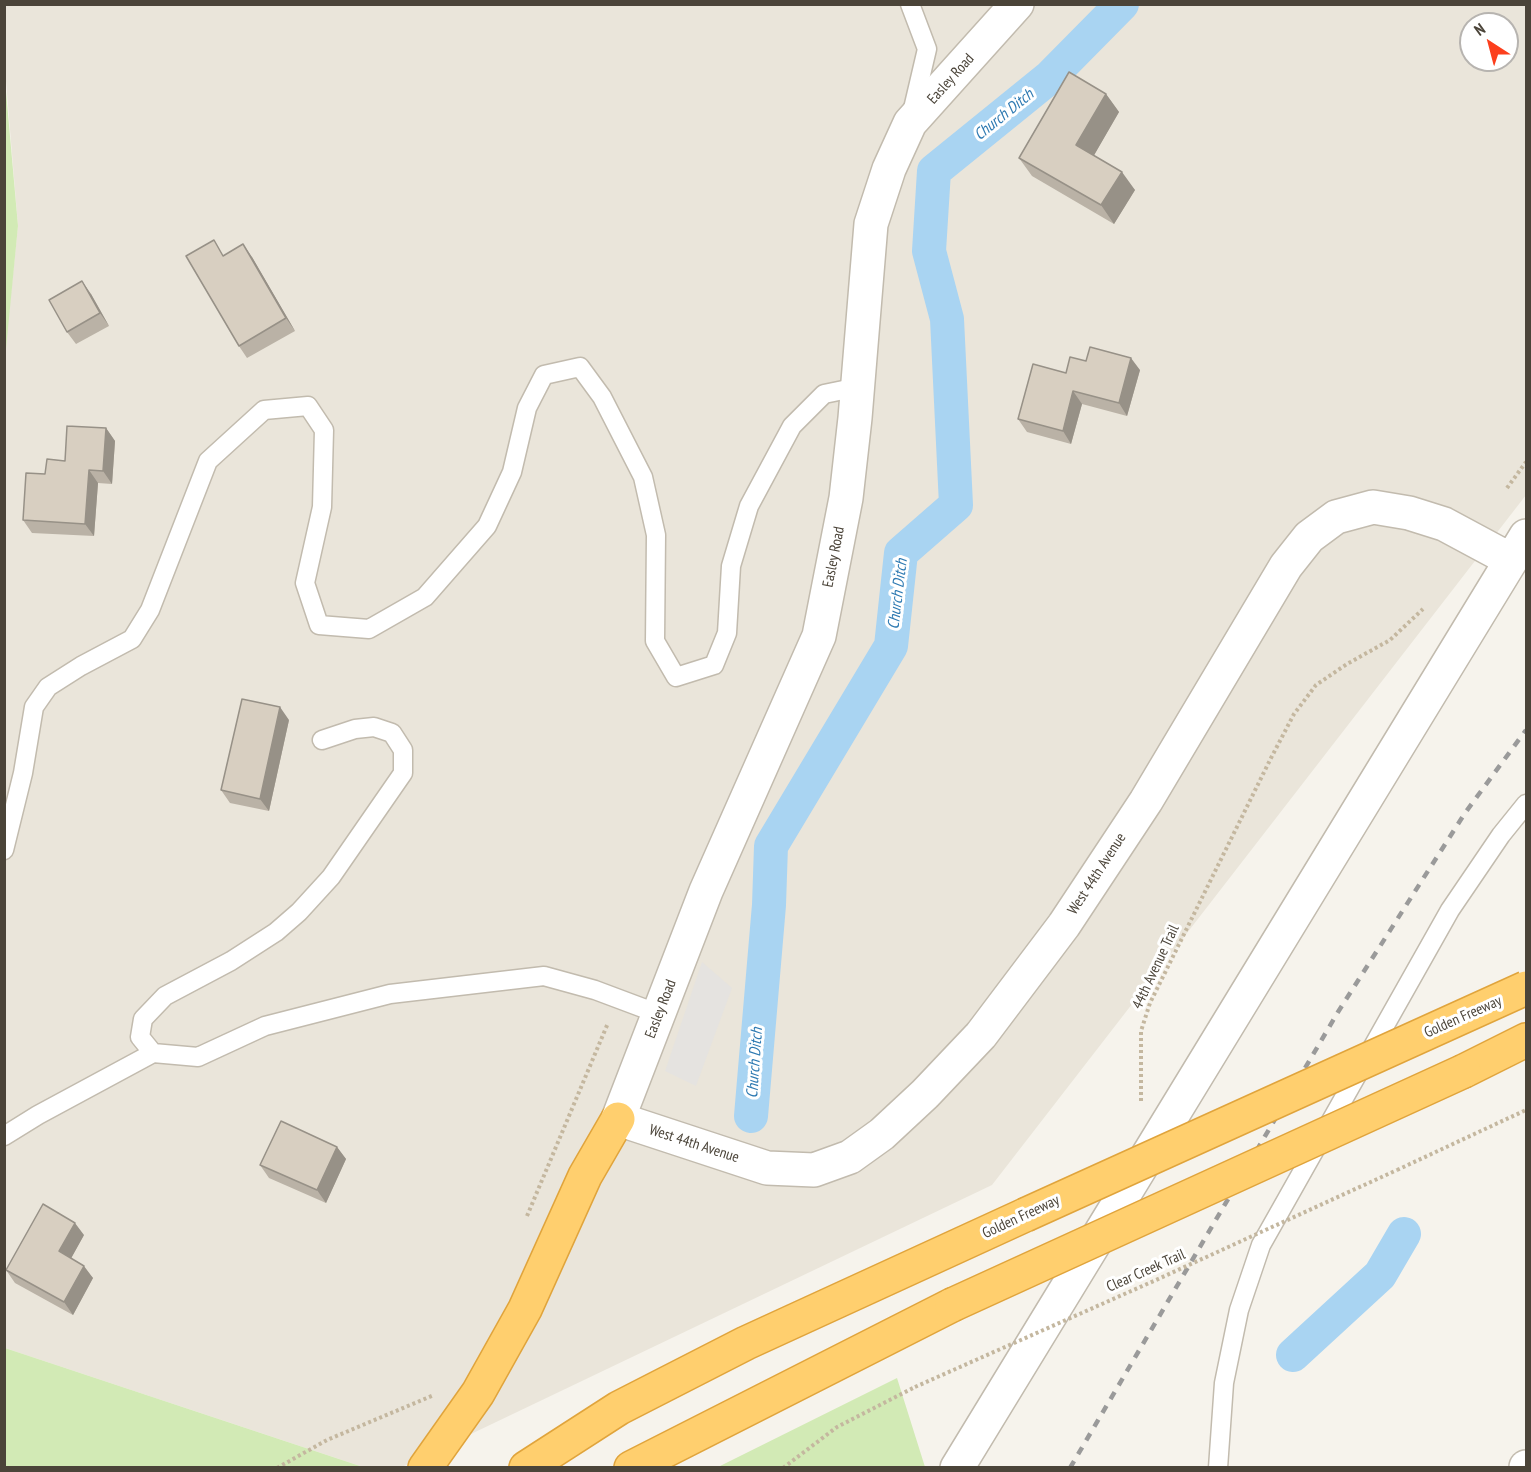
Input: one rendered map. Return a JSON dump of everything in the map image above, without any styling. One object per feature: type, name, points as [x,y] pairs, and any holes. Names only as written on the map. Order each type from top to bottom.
[{"type":"highway","name":"Golden Freeway","points":[[526,1467],[619,1408],[746,1343],[1527,988]]},
{"type":"highway","points":[[631,1467],[952,1305],[1527,1040]]},
{"type":"highway","points":[[425,1467],[478,1393],[525,1309],[585,1176],[618,1119]]},
{"type":"street","name":"Easley Road","points":[[618,1119],[706,891],[819,636],[846,498],[858,387],[871,224],[889,169],[910,123],[1017,4]]},
{"type":"street","name":"West 44th Avenue","points":[[618,1119],[767,1168],[814,1170],[850,1157],[882,1134],[925,1094],[981,1035],[1064,925],[1146,801],[1286,566],[1309,537],[1336,517],[1373,507],[1409,513],[1519,548],[957,1467]]},
{"type":"lane","points":[[910,4],[927,49],[910,123]]},
{"type":"lane","points":[[4,850],[23,773],[34,707],[48,687],[81,666],[132,639],[150,610],[208,461],[264,410],[308,406],[324,430],[322,507],[305,584],[319,625],[369,629],[425,597],[487,526],[512,472],[527,408],[544,375],[580,367],[602,397],[643,477],[656,535],[655,641],[676,678],[714,665],[727,633],[731,567],[749,506],[792,426],[824,394],[858,387]]},
{"type":"lane","points":[[153,1053],[140,1037],[143,1019],[165,996],[240,955],[276,932],[299,912],[331,877],[403,773],[403,750],[392,733],[374,727],[355,729],[322,740]]},
{"type":"lane","points":[[1218,1467],[1224,1383],[1239,1310],[1261,1245],[1450,910],[1501,835],[1527,804]]},
{"type":"lane","points":[[4,1136],[153,1053],[198,1057],[265,1026],[390,994],[544,976],[595,990],[659,1014]]},
{"type":"path","points":[[1507,488],[1527,462]]},
{"type":"path","name":"44th Avenue Trail","points":[[1141,1102],[1141,1031],[1150,1003],[1294,714],[1316,685],[1347,664],[1390,640],[1423,609]]},
{"type":"path","points":[[523,1227],[620,999]]},
{"type":"path","name":"Clear Creek Trail","points":[[783,1467],[837,1427],[915,1387],[1156,1280],[1527,1110]]},
{"type":"path","points":[[996,1355],[1002,1345]]},
{"type":"path","points":[[277,1467],[327,1440],[436,1394]]},
{"type":"shaded area","points":[[5,5],[1526,5],[1526,495],[992,1185],[402,1467],[363,1467],[5,1348],[4,359],[18,226],[5,69]]},
{"type":"shaded area","points":[[702,962],[732,988],[696,1086],[665,1071]]},
{"type":"green space","points":[[4,69],[18,226],[5,359],[4,359]]},
{"type":"green space","points":[[5,1348],[363,1467],[5,1467]]},
{"type":"green space","points":[[897,1378],[925,1467],[718,1467]]},
{"type":"building","points":[[1069,72],[1106,94],[1076,145],[1122,172],[1101,205],[1019,158]]},
{"type":"building","points":[[214,240],[223,256],[243,244],[286,318],[239,346],[186,256]]},
{"type":"building","points":[[82,281],[100,313],[67,332],[49,300]]},
{"type":"building","points":[[1090,347],[1131,358],[1119,403],[1073,391],[1063,431],[1018,419],[1033,364],[1066,373],[1070,357],[1086,361]]},
{"type":"building","points":[[67,426],[106,428],[103,471],[89,470],[85,524],[23,520],[26,473],[45,474],[47,459],[65,461]]},
{"type":"building","points":[[242,699],[280,707],[260,799],[221,790]]},
{"type":"building","points":[[281,1121],[337,1147],[317,1190],[260,1165]]},
{"type":"building","points":[[43,1204],[75,1223],[59,1251],[84,1266],[64,1302],[6,1270]]},
{"type":"waterway","name":"Church Ditch","points":[[751,1116],[769,905],[771,846],[891,646],[901,553],[956,505],[947,319],[929,251],[934,171],[1050,77],[1122,4]]},
{"type":"waterway","points":[[1293,1355],[1380,1275],[1404,1234]]},
{"type":"railway","points":[[1070,1468],[1338,1012],[1465,813],[1526,730]]}]
